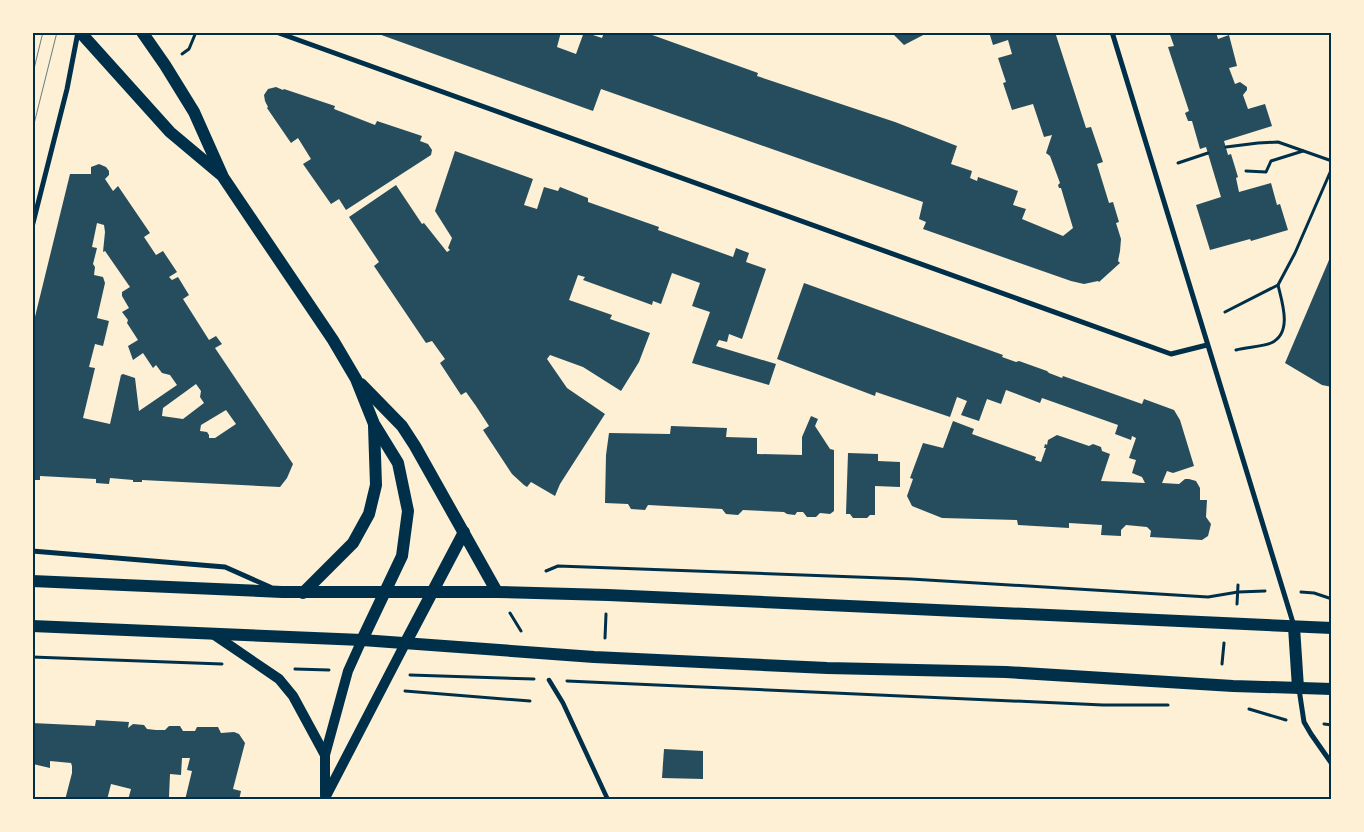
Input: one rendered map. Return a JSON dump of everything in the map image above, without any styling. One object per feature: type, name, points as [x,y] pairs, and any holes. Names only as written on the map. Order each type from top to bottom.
[{"type":"main road","points":[[79,32],[170,132],[223,176]]},
{"type":"main road","points":[[142,32],[194,112],[223,176],[333,340],[356,378],[374,424],[398,463],[408,511],[402,556],[348,670],[324,755],[325,798]]},
{"type":"main road","points":[[356,378],[402,426],[497,592]]},
{"type":"main road","points":[[304,592],[353,543],[369,514],[376,485],[374,424]]},
{"type":"main road","points":[[325,798],[464,532]]},
{"type":"main road","points":[[32,581],[282,592],[497,592],[608,595],[1332,628]]},
{"type":"main road","points":[[32,626],[406,642],[603,657],[827,668],[1006,672],[1221,685],[1332,689]]},
{"type":"main road","points":[[1294,627],[1298,688]]},
{"type":"main road","points":[[212,633],[279,679],[293,696],[324,755]]},
{"type":"street","points":[[32,226],[67,88],[79,32]]},
{"type":"street","points":[[276,32],[1170,354],[1207,345]]},
{"type":"street","points":[[1112,32],[1294,627]]},
{"type":"street","points":[[32,551],[224,567],[282,592]]},
{"type":"street","points":[[549,680],[563,702],[608,800]]},
{"type":"street","points":[[1298,688],[1304,722],[1332,764]]},
{"type":"path","points":[[178,57],[189,49],[196,32]]},
{"type":"path","points":[[1226,147],[1278,142],[1332,161]]},
{"type":"path","points":[[1246,171],[1266,172],[1271,162],[1303,151]]},
{"type":"path","points":[[1178,163],[1208,153]]},
{"type":"path","points":[[1225,312],[1278,285],[1295,253],[1332,168]]},
{"type":"path","points":[[1236,350],[1271,343],[1281,335],[1285,315],[1278,285]]},
{"type":"path","points":[[558,566],[911,579],[1208,597],[1238,592],[1283,591],[1314,593],[1332,599]]},
{"type":"path","points":[[1237,612],[1238,585]]},
{"type":"path","points":[[1221,685],[1226,594]]},
{"type":"path","points":[[601,682],[608,595]]},
{"type":"path","points":[[549,680],[1102,705],[1171,705]]},
{"type":"path","points":[[405,691],[530,701]]},
{"type":"path","points":[[1240,706],[1293,722],[1304,722]]},
{"type":"building","points":[[373,32],[561,32],[557,47],[576,54],[584,32],[602,38],[604,32],[644,32],[758,73],[757,76],[895,122],[957,146],[951,164],[972,171],[970,178],[977,181],[978,177],[1018,191],[1013,205],[1026,209],[1022,219],[1063,236],[1073,228],[1061,188],[1058,185],[1060,183],[1050,156],[1046,153],[1052,135],[1044,137],[1033,104],[1012,110],[1003,83],[1006,82],[998,58],[1012,54],[1008,40],[993,45],[989,32],[1055,32],[1086,128],[1091,127],[1103,162],[1097,164],[1109,203],[1113,202],[1119,222],[1116,223],[1121,239],[1118,261],[1120,263],[1099,282],[1084,284],[1071,281],[923,229],[926,222],[919,219],[923,202],[601,89],[593,111]]},
{"type":"building","points":[[891,32],[929,32],[904,45]]},
{"type":"building","points":[[1169,32],[1216,32],[1218,39],[1229,35],[1237,66],[1229,68],[1235,84],[1240,82],[1247,87],[1243,95],[1248,109],[1265,104],[1272,126],[1224,141],[1228,155],[1231,154],[1238,177],[1236,178],[1239,192],[1271,183],[1277,205],[1280,204],[1288,230],[1210,250],[1196,205],[1221,197],[1206,147],[1200,149],[1192,121],[1188,121],[1185,113],[1189,111],[1168,47],[1174,46]]},
{"type":"building","points":[[276,87],[335,106],[334,109],[375,125],[377,121],[422,136],[420,141],[428,144],[432,150],[431,155],[346,210],[339,199],[331,204],[303,164],[311,159],[298,138],[291,143],[267,108],[264,95],[268,89]]},
{"type":"building","points":[[455,151],[533,179],[524,205],[537,209],[544,187],[558,191],[560,187],[588,198],[588,202],[659,227],[658,230],[733,257],[736,248],[749,253],[746,262],[766,269],[742,339],[729,334],[727,342],[719,340],[716,346],[776,364],[769,385],[692,363],[710,312],[692,306],[700,283],[672,273],[661,304],[653,301],[652,305],[583,280],[585,277],[578,275],[569,300],[612,315],[610,319],[650,333],[639,362],[621,391],[583,367],[550,355],[547,359],[567,388],[605,414],[560,484],[555,496],[531,482],[527,487],[524,485],[512,474],[483,430],[489,426],[476,406],[466,392],[461,395],[440,363],[445,359],[432,341],[426,343],[374,266],[379,262],[349,217],[396,185],[422,224],[424,223],[447,252],[450,250],[448,248],[452,238],[435,211]]},
{"type":"building","points":[[99,164],[106,167],[109,171],[109,175],[105,179],[113,191],[118,186],[150,233],[144,237],[156,255],[163,251],[177,272],[169,277],[172,280],[178,277],[189,295],[183,299],[209,340],[216,336],[222,344],[215,348],[293,464],[287,478],[280,487],[142,480],[142,482],[133,482],[133,480],[110,478],[109,484],[96,483],[96,479],[40,476],[40,480],[32,480],[32,329],[70,174],[91,174],[91,167]],"holes":[[[97,223],[104,225],[103,252],[105,251],[130,287],[122,292],[122,296],[129,308],[122,312],[138,340],[128,346],[133,360],[143,353],[153,368],[156,365],[162,373],[170,375],[177,385],[139,411],[135,378],[121,375],[110,424],[83,418],[95,368],[89,367],[95,344],[103,346],[109,321],[97,318],[105,283],[103,277],[94,275],[95,267],[93,264],[97,248],[92,247]],[[196,384],[201,391],[200,397],[204,403],[183,419],[162,416],[163,408]],[[226,410],[236,424],[215,438],[209,438],[207,432],[200,431],[201,425]]]},
{"type":"building","points":[[1332,253],[1332,387],[1322,385],[1285,363]]},
{"type":"building","points":[[804,283],[1062,378],[1063,376],[1142,404],[1144,399],[1174,410],[1180,420],[1194,466],[1173,473],[1167,471],[1162,483],[1179,484],[1185,479],[1196,481],[1200,488],[1200,500],[1207,500],[1206,517],[1211,524],[1208,536],[1202,540],[1150,537],[1151,531],[1147,527],[1126,525],[1121,530],[1121,536],[1101,535],[1102,525],[1069,523],[1069,528],[1018,525],[1017,520],[942,518],[912,506],[907,496],[913,479],[910,478],[923,443],[943,448],[953,421],[974,429],[972,434],[1036,457],[1035,460],[1041,462],[1046,448],[1044,448],[1045,444],[1047,445],[1048,440],[1057,435],[1089,446],[1093,444],[1110,454],[1101,481],[1145,483],[1142,477],[1132,473],[1136,460],[1129,458],[1136,438],[1132,436],[1131,440],[1115,434],[1118,425],[1042,398],[1040,403],[1006,390],[1001,404],[987,399],[979,421],[961,415],[967,401],[957,397],[950,417],[876,392],[875,396],[777,359]]},
{"type":"building","points":[[811,416],[818,419],[815,426],[830,449],[834,450],[834,511],[830,514],[820,513],[816,517],[807,517],[803,512],[797,512],[795,515],[784,512],[743,510],[738,515],[726,514],[722,509],[648,505],[645,510],[631,509],[628,504],[605,503],[606,455],[609,433],[670,434],[671,426],[727,428],[726,437],[757,438],[757,454],[802,455],[802,437]]},
{"type":"building","points":[[848,453],[878,454],[878,461],[900,462],[900,487],[875,486],[875,515],[870,515],[867,518],[853,518],[850,514],[846,514]]},
{"type":"building","points":[[96,720],[129,722],[128,728],[133,724],[144,725],[147,729],[156,730],[165,730],[169,726],[180,726],[183,731],[195,731],[197,727],[218,727],[221,733],[234,732],[239,734],[245,743],[233,789],[241,791],[239,800],[185,800],[192,771],[187,770],[190,758],[182,758],[181,775],[170,774],[169,797],[175,800],[128,800],[131,789],[111,784],[107,800],[65,800],[72,773],[71,763],[50,761],[50,768],[33,764],[35,747],[32,746],[32,723],[95,726]]},
{"type":"building","points":[[664,749],[703,751],[703,779],[662,778]]},
{"type":"tram line","points":[[32,77],[43,32]]},
{"type":"tram line","points":[[32,132],[57,32]]}]
